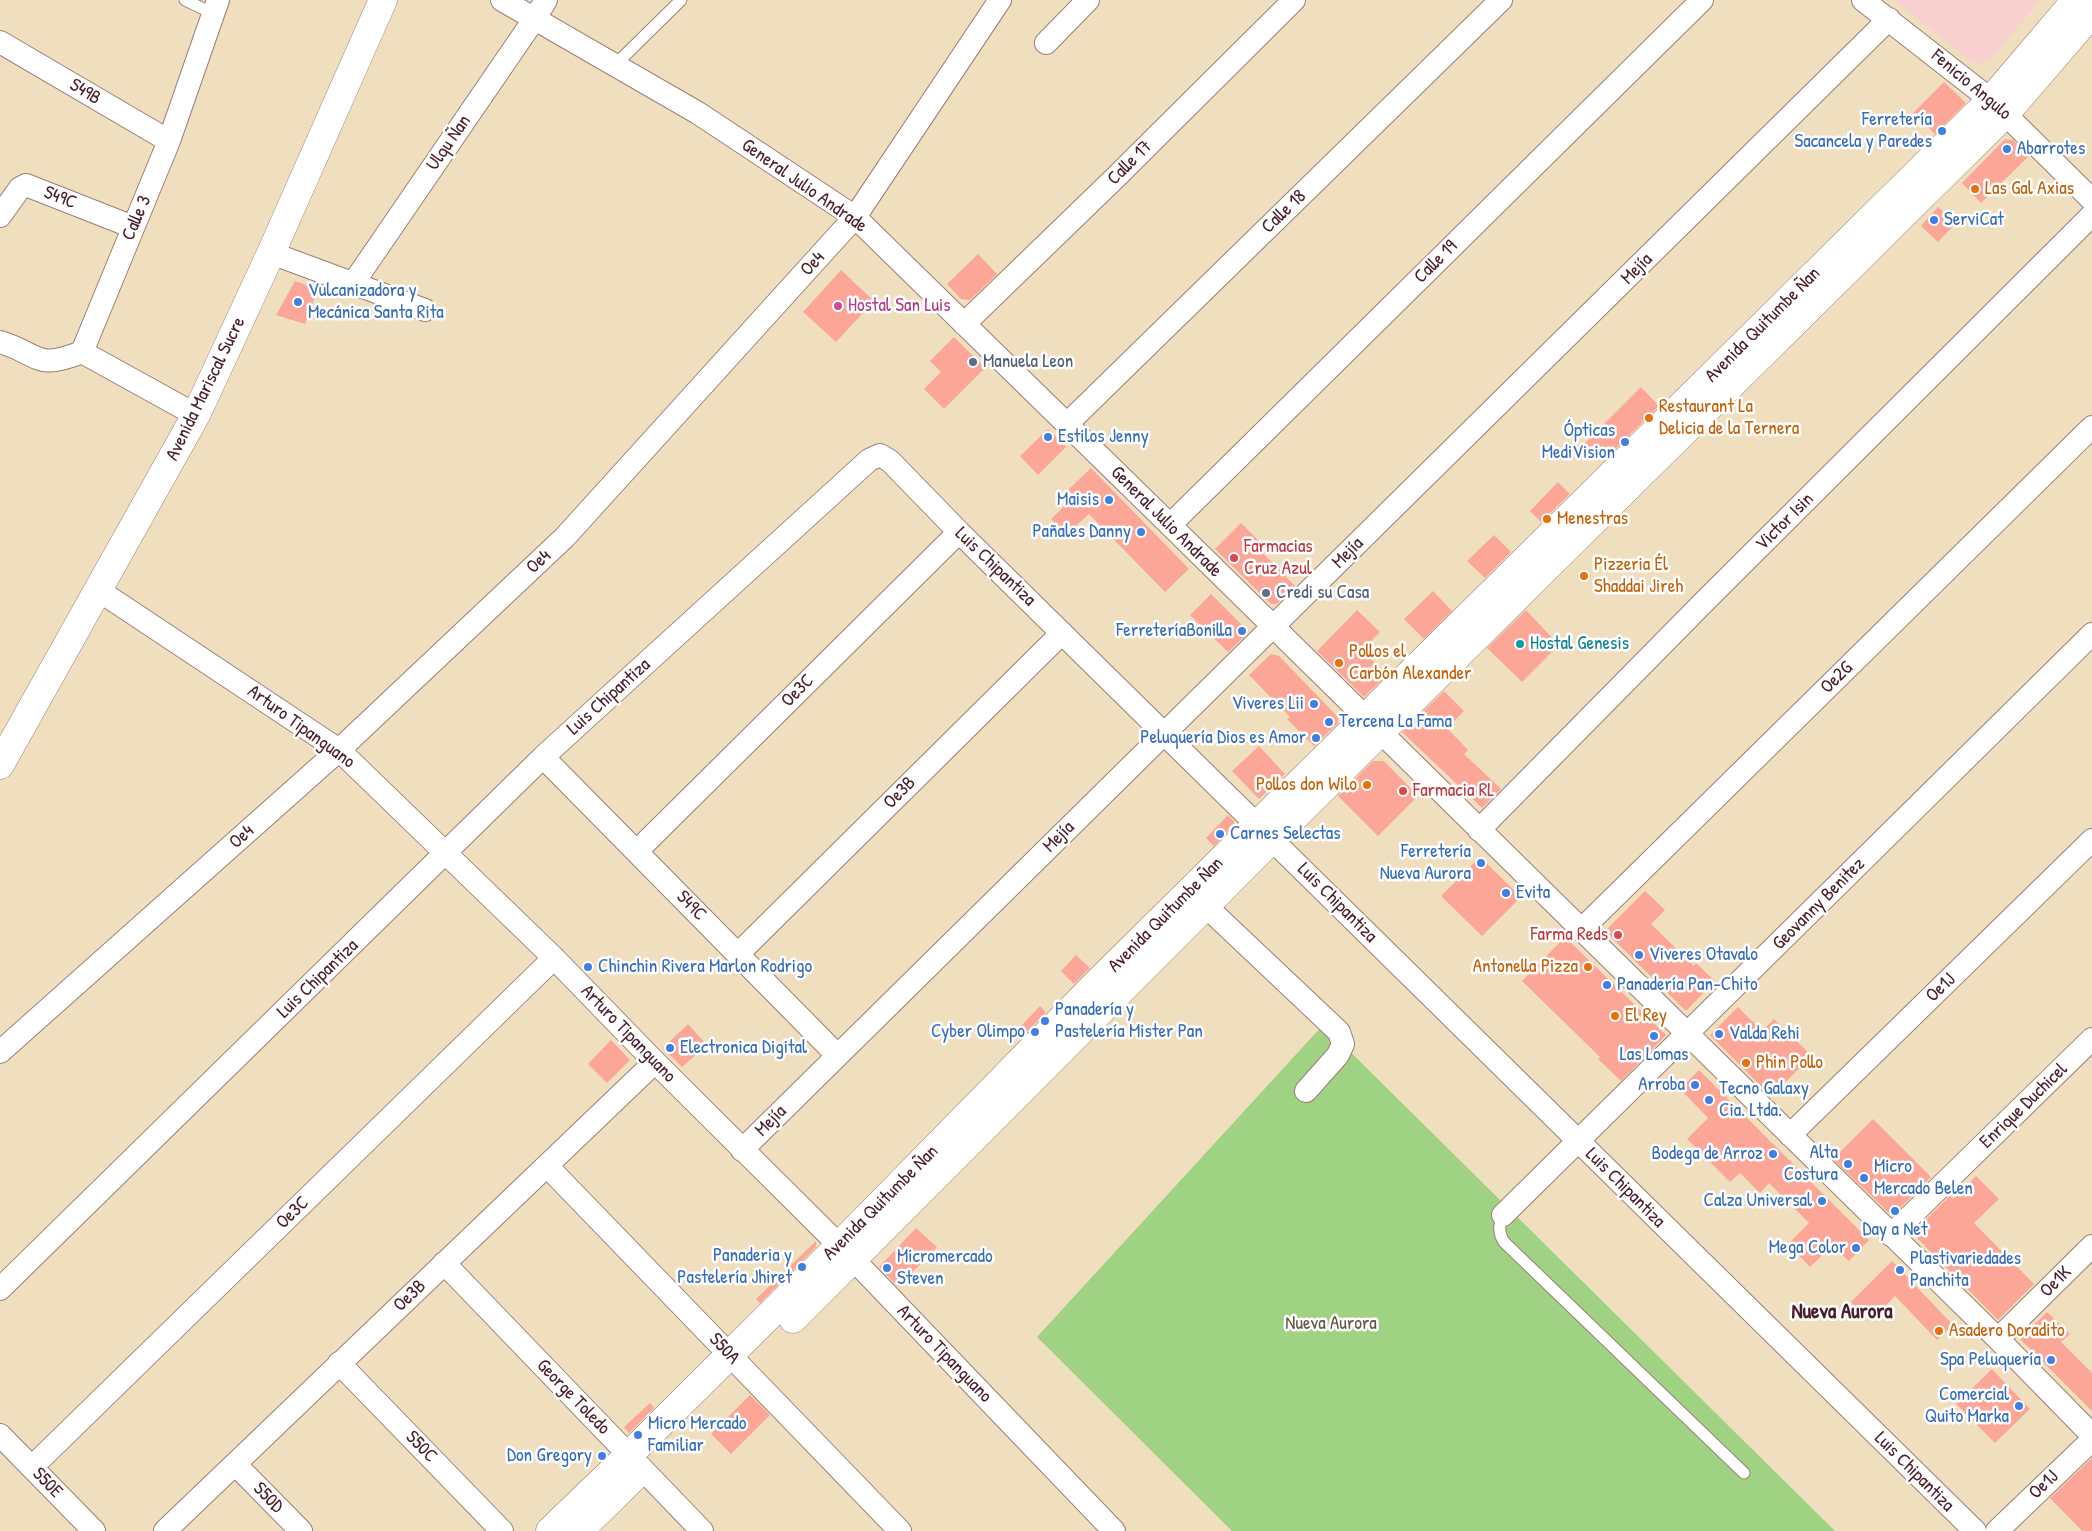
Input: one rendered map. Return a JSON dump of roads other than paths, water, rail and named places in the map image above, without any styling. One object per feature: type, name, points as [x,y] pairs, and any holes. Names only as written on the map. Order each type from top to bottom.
[{"type":"street","name":"Avenida Mariscal Sucre","points":[[0,764],[196,415],[271,254],[383,0]]},
{"type":"street","name":"General Julio Andrade","points":[[502,0],[541,9],[615,65],[698,112],[855,218],[1998,1339],[2092,1435]]},
{"type":"street","name":"Oe4","points":[[0,1052],[339,750],[565,537],[855,218],[1000,0]]},
{"type":"street","points":[[1046,43],[1088,0]]},
{"type":"street","name":"Calle 17","points":[[964,324],[1114,179],[1294,0]]},
{"type":"street","name":"Calle 18","points":[[1067,424],[1501,0]]},
{"type":"street","name":"Calle 19","points":[[1170,525],[1702,0]]},
{"type":"street","name":"Fenicio Angulo","points":[[1864,0],[1998,106],[2092,200]]},
{"type":"street","name":"Avenida Quitumbe Ñan","points":[[1998,106],[2076,0]]},
{"type":"street","name":"Calle 3","points":[[82,352],[169,141],[215,7]]},
{"type":"street","name":"Ulqu Ñan","points":[[352,285],[541,9]]},
{"type":"street","name":"Avenida Quitumbe Ñan","points":[[578,1531],[636,1461],[1264,832],[2092,13]]},
{"type":"street","name":"Mejía","points":[[742,1150],[1890,19]]},
{"type":"street","name":"S49B","points":[[0,42],[169,141]]},
{"type":"street","name":"S49C","points":[[0,216],[20,188],[26,184],[133,227]]},
{"type":"street","name":"Victor Isin","points":[[1479,830],[1696,610],[2092,216]]},
{"type":"street","points":[[271,254],[425,310]]},
{"type":"street","points":[[0,342],[32,358],[47,362],[62,360],[82,352],[196,415]]},
{"type":"street","name":"Oe2G","points":[[1581,930],[2092,427]]},
{"type":"street","name":"Luis Chipantiza","points":[[0,1290],[543,757],[869,460],[880,455],[890,461],[959,532],[1975,1531]]},
{"type":"street","name":"Oe3C","points":[[637,850],[959,532]]},
{"type":"street","name":"Arturo Tipanguano","points":[[98,590],[339,750],[554,958],[742,1150],[846,1252],[1114,1531]]},
{"type":"street","name":"Oe3B","points":[[738,954],[1062,633]]},
{"type":"street","name":"Geovanny Benitez","points":[[1503,1215],[2092,634]]},
{"type":"street","name":"S49C","points":[[543,757],[637,850],[837,1055]]},
{"type":"street","name":"Oe1J","points":[[1790,1135],[2092,840]]},
{"type":"street","points":[[1198,898],[1339,1032],[1343,1044],[1338,1055],[1306,1091]]},
{"type":"street","name":"Oe3C","points":[[32,1467],[554,958]]},
{"type":"street","name":"Enrique Duchicel","points":[[1891,1235],[2092,1039]]},
{"type":"street","name":"Oe3B","points":[[166,1531],[339,1363],[548,1167],[655,1062]]},
{"type":"street","name":"S50A","points":[[548,1167],[900,1531]]},
{"type":"street","name":"Oe1K","points":[[1998,1339],[2092,1246]]},
{"type":"street","name":"George Toledo","points":[[444,1263],[702,1531]]},
{"type":"street","name":"S50C","points":[[339,1363],[502,1531]]},
{"type":"street","name":"S50E","points":[[0,1435],[94,1531]]},
{"type":"street","name":"Oe1J","points":[[1997,1531],[2092,1440]]},
{"type":"street","name":"Avenida Quitumbe Ñan","points":[[550,1531],[636,1461]]},
{"type":"street","name":"S50D","points":[[236,1465],[301,1531]]},
{"type":"lane","points":[[185,0],[215,7]]},
{"type":"lane","points":[[615,65],[681,0]]},
{"type":"lane","points":[[1503,1215],[1499,1226],[1500,1235],[1504,1242],[1744,1473]]},
{"type":"place","name":"Ferretería Sacancela y Paredes","points":[[1942,131]]},
{"type":"place","name":"Abarrotes","points":[[2007,149]]},
{"type":"place","name":"Las Gal Axias","points":[[1975,189]]},
{"type":"place","name":"ServiCat","points":[[1934,220]]},
{"type":"place","name":"Vulcanizadora y Mecánica Santa Rita","points":[[298,302]]},
{"type":"place","name":"Hostal San Luis","points":[[838,306]]},
{"type":"place","name":"Manuela Leon","points":[[973,362]]},
{"type":"place","name":"Restaurant La Delicia de la Ternera","points":[[1649,418]]},
{"type":"place","name":"Estilos Jenny","points":[[1048,437]]},
{"type":"place","name":"Ópticas MediVision","points":[[1625,442]]},
{"type":"place","name":"Maisis","points":[[1109,500]]},
{"type":"place","name":"Menestras","points":[[1547,519]]},
{"type":"place","name":"Pañales Danny","points":[[1141,532]]},
{"type":"place","name":"Farmacias Cruz Azul","points":[[1234,558]]},
{"type":"place","name":"Pizzeria Él Shaddai Jireh","points":[[1584,576]]},
{"type":"place","name":"Credi su Casa","points":[[1266,593]]},
{"type":"place","name":"FerreteríaBonilla","points":[[1242,631]]},
{"type":"place","name":"Hostal Genesis","points":[[1520,644]]},
{"type":"place","name":"Pollos el Carbón Alexander","points":[[1339,663]]},
{"type":"place","name":"Viveres Lii","points":[[1314,704]]},
{"type":"place","name":"Tercena La Fama","points":[[1329,722]]},
{"type":"place","name":"Peluquería Dios es Amor","points":[[1316,738]]},
{"type":"place","name":"Pollos don Wilo","points":[[1367,785]]},
{"type":"place","name":"Farmacia RL","points":[[1403,791]]},
{"type":"place","name":"Carnes Selectas","points":[[1220,834]]},
{"type":"place","name":"Ferretería Nueva Aurora","points":[[1481,863]]},
{"type":"place","name":"Evita","points":[[1506,893]]},
{"type":"place","name":"Farma Reds","points":[[1618,935]]},
{"type":"place","name":"Viveres Otavalo","points":[[1639,955]]},
{"type":"place","name":"Chinchin Rivera Marlon Rodrigo","points":[[588,967]]},
{"type":"place","name":"Antonella Pizza","points":[[1588,967]]},
{"type":"place","name":"Panadería Pan-Chito","points":[[1607,985]]},
{"type":"place","name":"El Rey","points":[[1615,1016]]},
{"type":"place","name":"Panadería y Pastelería Mister Pan","points":[[1045,1021]]},
{"type":"place","name":"Cyber Olimpo","points":[[1035,1032]]},
{"type":"place","name":"Valda Rehi","points":[[1719,1034]]},
{"type":"place","name":"Las Lomas","points":[[1654,1036]]},
{"type":"place","name":"Electronica Digital","points":[[670,1048]]},
{"type":"place","name":"Phin Pollo","points":[[1746,1063]]},
{"type":"place","name":"Arroba","points":[[1695,1085]]},
{"type":"place","name":"Tecno Galaxy Cia. Ltda.","points":[[1709,1100]]},
{"type":"place","name":"Bodega de Arroz","points":[[1773,1154]]},
{"type":"place","name":"Alta Costura","points":[[1848,1164]]},
{"type":"place","name":"Micro Mercado Belen","points":[[1864,1178]]},
{"type":"place","name":"Calza Universal","points":[[1822,1201]]},
{"type":"place","name":"Day a Net","points":[[1895,1211]]},
{"type":"place","name":"Mega Color","points":[[1856,1248]]},
{"type":"place","name":"Panaderia y Pastelería Jhiret","points":[[802,1267]]},
{"type":"place","name":"Micromercado Steven","points":[[887,1268]]},
{"type":"place","name":"Plastivariedades Panchita","points":[[1900,1270]]},
{"type":"place","name":"Asadero Doradito","points":[[1939,1331]]},
{"type":"place","name":"Spa Peluquería","points":[[2051,1360]]},
{"type":"place","name":"Comercial Quito Marka","points":[[2019,1406]]},
{"type":"place","name":"Micro Mercado Familiar","points":[[638,1435]]},
{"type":"place","name":"Don Gregory","points":[[602,1456]]},
{"type":"district","name":"Nueva Aurora","points":[[1842,1312]]}]
